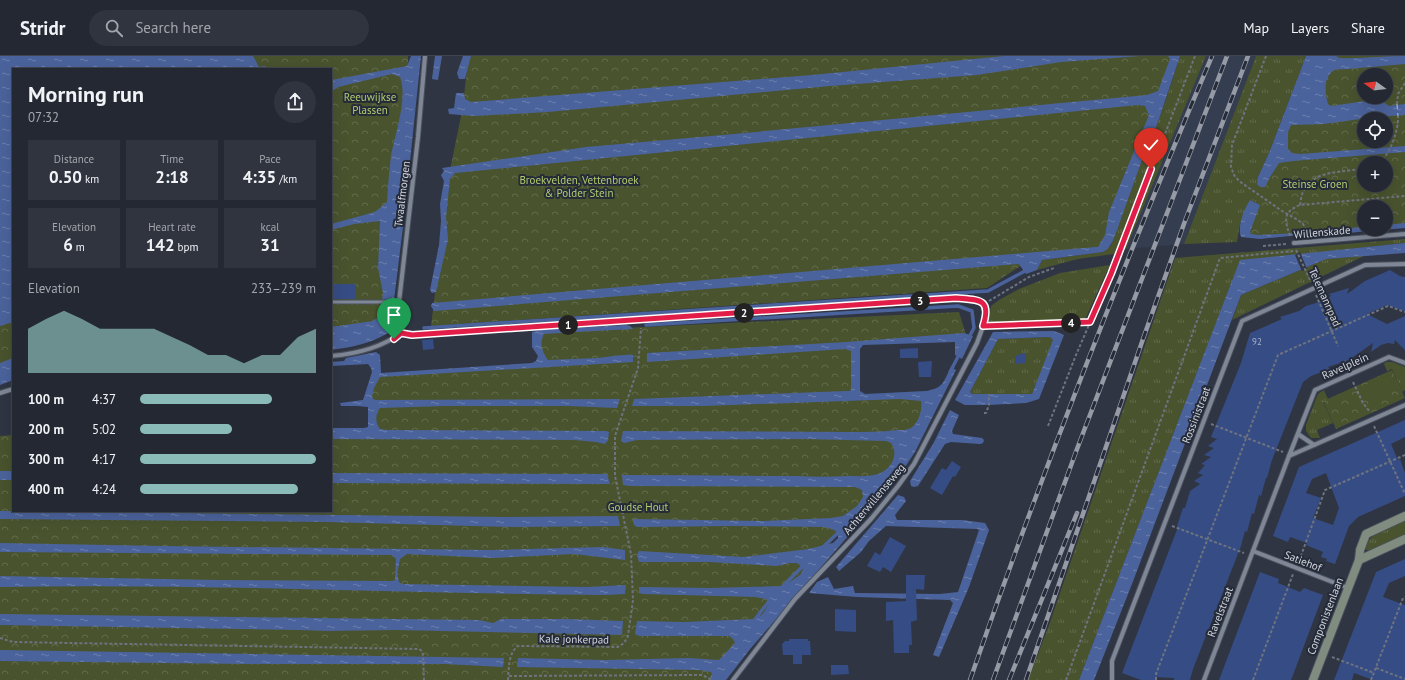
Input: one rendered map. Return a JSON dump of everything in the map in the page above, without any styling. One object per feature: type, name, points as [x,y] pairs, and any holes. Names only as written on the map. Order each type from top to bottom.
[{"type":"street","name":"Twaalfmorgen","points":[[401,333],[397,322],[397,302],[418,137],[425,56]]},
{"type":"street","name":"Willenskade","points":[[1294,243],[1405,234]]},
{"type":"street","name":"Rossinistraat","points":[[1112,680],[1112,661],[1242,321],[1365,265],[1405,264]]},
{"type":"street","points":[[332,356],[346,355],[372,348],[394,339],[401,333],[412,335],[956,298],[977,300],[984,304]]},
{"type":"street","name":"Achterwillenseweg","points":[[733,680],[795,599],[871,519],[914,464],[977,343],[987,310],[984,304]]},
{"type":"street","name":"Ravelplein","points":[[1252,554],[1315,390],[1389,357],[1405,363]]},
{"type":"street","points":[[0,392],[12,389]]},
{"type":"street","points":[[1290,455],[1405,405]]},
{"type":"street","points":[[1298,434],[1314,445]]},
{"type":"street","name":"Componistenlaan","points":[[1313,680],[1359,560],[1360,550],[1366,534],[1405,516]]},
{"type":"street","points":[[1359,560],[1405,539]]},
{"type":"street","name":"Satiehof","points":[[1252,554],[1296,568],[1348,588]]},
{"type":"street","name":"Ravelstraat","points":[[1204,680],[1252,554]]},
{"type":"lane","points":[[332,302],[397,302]]},
{"type":"path","points":[[1048,426],[1111,274],[1196,56]]},
{"type":"path","points":[[1266,56],[1232,145],[1231,167],[1234,175],[1239,181],[1259,196],[1303,224],[1312,242]]},
{"type":"path","points":[[1397,104],[1398,94],[1405,83]]},
{"type":"path","points":[[1386,156],[1392,143],[1398,123],[1398,116]]},
{"type":"path","points":[[1300,205],[1305,188],[1316,178],[1327,174],[1357,169]]},
{"type":"path","points":[[1289,232],[1286,219],[1287,214],[1292,208],[1300,205],[1405,196]]},
{"type":"path","name":"Willenskade","points":[[1264,246],[1294,243]]},
{"type":"path","points":[[1066,680],[1220,258],[1296,250]]},
{"type":"path","name":"Telemannpad","points":[[1298,254],[1338,346]]},
{"type":"path","points":[[984,304],[1029,277],[1054,268]]},
{"type":"path","points":[[1156,680],[1156,674],[1278,355],[1388,306],[1405,312]]},
{"type":"path","name":"Kale jonkerpad","points":[[508,680],[511,654],[518,646],[618,647],[624,643],[628,636],[633,600],[631,554],[615,476],[615,436],[638,368],[640,320]]},
{"type":"path","points":[[983,326],[1090,322]]},
{"type":"path","points":[[984,413],[986,413],[989,405],[989,394]]},
{"type":"path","points":[[1204,422],[1290,455]]},
{"type":"path","points":[[1253,680],[1325,490],[1405,455]]},
{"type":"path","points":[[1165,523],[1252,554]]},
{"type":"path","points":[[1372,680],[1403,598],[1405,597]]},
{"type":"path","points":[[0,638],[13,642],[419,649],[422,651],[424,680]]},
{"type":"path","points":[[1323,653],[1374,673]]},
{"type":"path","points":[[1376,668],[1405,679]]},
{"type":"path","points":[[509,676],[702,675],[712,680]]},
{"type":"shaded area","points":[[1206,56],[1256,56],[1184,244],[1126,249]]},
{"type":"green space","name":"Reeuwijkse Plassen","points":[[0,56],[408,56],[408,108],[383,324],[332,332],[332,68],[12,68],[12,379],[0,380]]},
{"type":"green space","name":"Broekvelden, Vettenbroek & Polder Stein","points":[[471,56],[1178,56],[1103,250],[1031,259],[987,288],[431,326],[450,170],[463,106],[467,68]]},
{"type":"green space","points":[[1180,56],[1206,56],[1126,249],[1116,250],[1114,254],[1078,259],[1037,270],[1042,260],[1103,252],[1111,245],[1142,160],[1151,141]]},
{"type":"green space","points":[[1256,56],[1306,56],[1269,153],[1258,177],[1357,164],[1357,168],[1285,216],[1250,200],[1240,224],[1237,242],[1184,244]]},
{"type":"green space","name":"Steinse Groen","points":[[1312,56],[1405,56],[1405,227],[1393,228],[1393,200],[1357,200],[1357,230],[1246,237],[1280,134]]},
{"type":"green space","points":[[1405,239],[1405,243],[1240,261],[1079,680],[1028,680],[1049,625],[1175,258]]},
{"type":"green space","points":[[1364,256],[1232,320],[1241,295],[1326,259]]},
{"type":"green space","points":[[1110,265],[1084,322],[988,323],[991,306],[1019,289],[1060,273]]},
{"type":"green space","name":"Goudse Hout","points":[[959,312],[967,338],[857,343],[857,396],[933,398],[924,427],[720,680],[0,680],[0,436],[12,435],[12,512],[332,512],[332,433],[371,433],[369,402],[374,376],[539,365],[539,332]]},
{"type":"green space","points":[[1050,337],[1054,340],[1032,394],[972,394],[970,392],[998,339]]},
{"type":"green space","points":[[1386,362],[1392,362],[1405,367],[1405,390],[1402,392],[1392,369],[1387,371],[1384,364]]},
{"type":"green space","points":[[1392,370],[1405,398],[1336,429],[1323,401]]},
{"type":"green space","points":[[1388,375],[1394,389],[1367,401],[1361,387]]},
{"type":"green space","points":[[1324,390],[1328,399],[1323,402],[1333,423],[1317,430],[1320,438],[1311,438],[1306,431],[1306,425],[1317,396]]},
{"type":"green space","points":[[1405,519],[1405,535],[1369,551],[1365,549],[1371,538],[1381,530]]},
{"type":"water","points":[[0,56],[253,56],[259,67],[265,66],[267,68],[12,68],[12,322],[0,326]]},
{"type":"water","points":[[411,56],[421,56],[404,219],[391,324],[388,333],[374,340],[332,350],[332,327],[373,321],[380,316],[383,293],[378,268],[380,221],[354,224],[332,230],[332,224],[375,212],[387,202],[391,156],[403,95],[400,77],[392,74],[338,87],[332,91],[332,80],[407,66]]},
{"type":"water","points":[[435,56],[442,56],[438,80],[432,79]]},
{"type":"water","points":[[463,56],[471,56],[465,79],[459,79],[457,73]]},
{"type":"water","points":[[1004,56],[1140,56],[1061,62],[977,75],[830,86],[548,112],[474,116],[449,114],[448,109],[454,108],[456,93],[464,93],[465,99],[471,102],[812,75]]},
{"type":"water","points":[[1168,56],[1180,56],[1159,119],[1142,160],[1115,236],[1110,245],[1103,252],[1042,260],[1037,270],[1026,274],[1019,264],[434,311],[431,306],[432,303],[1098,247],[1105,235],[1109,212],[1149,115],[1145,106],[1138,105],[455,173],[450,179],[446,217],[448,239],[436,292],[432,293],[430,290],[439,245],[441,221],[440,204],[444,181],[441,175],[444,171],[442,168],[586,147],[1147,95],[1158,91],[1170,59]]},
{"type":"water","points":[[1306,56],[1336,56],[1339,58],[1347,58],[1405,56],[1405,64],[1338,69],[1333,71],[1326,82],[1326,96],[1328,104],[1331,106],[1357,102],[1357,104],[1386,104],[1389,106],[1405,104],[1405,115],[1393,116],[1393,112],[1357,112],[1357,119],[1324,124],[1291,125],[1288,132],[1288,149],[1292,153],[1300,154],[1405,146],[1405,152],[1279,163],[1265,187],[1260,187],[1257,184],[1258,177],[1269,153]]},
{"type":"water","points":[[1250,200],[1260,205],[1250,232],[1251,234],[1298,233],[1300,235],[1260,239],[1241,237],[1240,228],[1243,213]]},
{"type":"water","points":[[1405,223],[1405,228],[1393,229],[1393,224]]},
{"type":"water","points":[[1357,228],[1357,232],[1321,234],[1325,230]]},
{"type":"water","points":[[1405,243],[1405,253],[1326,259],[1241,295],[1132,584],[1094,680],[1079,680],[1240,260]]},
{"type":"water","points":[[625,325],[630,326],[633,329],[544,334],[542,347],[548,360],[633,355],[633,362],[380,377],[374,388],[372,396],[373,399],[620,399],[617,408],[568,406],[445,406],[380,408],[376,416],[377,424],[380,429],[388,430],[606,431],[609,432],[608,440],[605,444],[574,440],[332,439],[332,428],[368,427],[368,407],[341,406],[340,403],[363,400],[372,372],[368,364],[332,366],[332,362],[344,361],[346,358],[376,352],[380,355],[381,373],[532,363],[536,361],[538,356],[532,347],[532,332],[541,330]]},
{"type":"water","points":[[1054,331],[1064,335],[1039,399],[1026,403],[988,405],[965,405],[955,400],[993,332]],"holes":[[[1050,337],[1053,340],[1032,394],[972,394],[970,392],[998,339]]]},
{"type":"water","points":[[964,333],[973,336],[962,359],[955,355],[955,342],[863,345],[860,349],[860,391],[865,394],[932,390],[942,384],[951,367],[956,370],[915,452],[895,482],[751,648],[726,680],[709,680],[712,674],[711,672],[699,670],[517,667],[518,658],[605,660],[688,658],[719,660],[735,643],[729,636],[639,636],[635,634],[637,621],[684,622],[754,619],[762,615],[765,611],[769,603],[766,599],[755,597],[643,594],[639,593],[639,587],[711,588],[784,586],[800,575],[803,570],[802,567],[797,563],[777,566],[709,562],[639,562],[637,555],[639,551],[744,557],[808,549],[833,543],[838,538],[838,533],[825,527],[637,527],[634,525],[633,519],[763,521],[831,518],[843,516],[857,506],[863,497],[862,490],[855,487],[630,486],[623,485],[622,475],[867,476],[883,472],[893,461],[894,456],[891,443],[886,441],[806,439],[637,440],[624,443],[621,441],[623,431],[867,432],[905,430],[909,429],[915,424],[920,413],[921,401],[900,399],[703,406],[632,406],[634,399],[850,391],[851,389],[851,351],[845,349],[647,362],[647,353],[846,342]]},
{"type":"water","points":[[12,358],[12,380],[0,385],[0,363]]},
{"type":"water","points":[[950,410],[959,415],[952,431],[953,434],[982,438],[984,440],[983,443],[951,442],[945,444],[918,486],[911,486],[910,481],[933,444]]},
{"type":"water","points":[[0,471],[12,471],[12,480],[0,480]]},
{"type":"water","points":[[332,473],[607,474],[610,484],[332,483]]},
{"type":"water","points":[[898,495],[904,497],[906,501],[895,515],[897,520],[962,520],[985,523],[989,530],[969,587],[939,657],[933,655],[953,603],[950,600],[857,597],[809,593],[817,582],[828,577],[834,589],[853,586],[855,593],[940,594],[958,592],[979,530],[977,529],[886,526],[869,541],[861,552],[839,571],[836,567]]},
{"type":"water","points":[[0,511],[508,517],[618,516],[620,526],[514,527],[326,522],[0,519]]},
{"type":"water","points":[[0,543],[491,550],[603,547],[625,550],[625,560],[574,554],[493,558],[407,554],[400,559],[397,574],[399,582],[402,584],[587,587],[626,585],[625,594],[606,595],[152,586],[0,587],[0,576],[218,580],[392,581],[395,580],[396,559],[392,555],[0,552]]},
{"type":"water","points":[[0,614],[479,620],[493,623],[501,619],[623,621],[622,635],[396,630],[328,631],[0,625]]},
{"type":"water","points":[[0,650],[504,658],[503,667],[445,664],[246,664],[0,661]]},
{"type":"pier","points":[[1300,252],[1307,269],[1302,271],[1295,255]]},
{"type":"building","points":[[1390,270],[1400,276],[1405,277],[1405,311],[1387,305],[1367,314],[1387,324],[1405,316],[1405,350],[1395,340],[1394,344],[1388,343],[1381,345],[1371,352],[1373,343],[1349,360],[1328,367],[1330,369],[1311,376],[1303,382],[1272,460],[1261,496],[1259,495],[1254,514],[1252,513],[1247,532],[1245,531],[1241,546],[1190,680],[1174,680],[1174,678],[1155,677],[1155,680],[1141,680],[1122,673],[1178,527],[1177,526],[1183,508],[1185,508],[1190,491],[1200,484],[1194,481],[1203,475],[1198,473],[1205,465],[1201,464],[1211,457],[1204,455],[1214,448],[1208,446],[1217,439],[1211,437],[1241,363],[1250,333],[1282,319],[1280,317],[1299,311],[1306,306],[1331,296],[1329,294],[1349,288],[1347,294],[1365,281]]},
{"type":"building","points":[[332,284],[356,284],[356,299],[332,299]]},
{"type":"building","points":[[433,339],[434,349],[423,350],[422,340]]},
{"type":"building","points":[[918,348],[918,358],[900,358],[900,349]]},
{"type":"building","points":[[1025,353],[1026,363],[1015,364],[1015,358],[1017,355]]},
{"type":"building","points":[[932,361],[931,377],[919,377],[918,362]]},
{"type":"building","points":[[1405,420],[1405,437],[1391,444],[1398,460],[1400,459],[1405,473],[1405,496],[1358,517],[1349,526],[1335,564],[1326,561],[1327,559],[1321,557],[1323,552],[1306,545],[1307,543],[1290,537],[1288,542],[1273,536],[1299,467]],"holes":[[[1326,473],[1339,508],[1333,525],[1313,518],[1321,498],[1306,493],[1312,479]]]},
{"type":"building","points":[[952,461],[961,467],[955,477],[953,476],[942,495],[930,488],[942,468],[946,470]]},
{"type":"building","points":[[890,537],[906,546],[891,572],[883,567],[880,572],[867,566],[875,552],[880,555]]},
{"type":"building","points":[[1405,559],[1405,576],[1389,583],[1383,597],[1405,605],[1405,680],[1373,680],[1354,673],[1352,680],[1334,680],[1376,572]]},
{"type":"building","points":[[1260,572],[1279,579],[1278,583],[1300,592],[1304,588],[1323,595],[1296,667],[1291,680],[1219,680]]},
{"type":"building","points":[[906,575],[925,575],[924,590],[916,589],[917,620],[911,622],[912,645],[909,645],[909,653],[894,653],[893,620],[886,621],[886,602],[906,601]]},
{"type":"building","points":[[835,609],[856,610],[856,632],[835,631]]},
{"type":"building","points":[[789,639],[808,639],[808,641],[810,641],[811,655],[802,655],[802,664],[793,664],[793,655],[783,655],[782,644],[785,641],[789,641]]},
{"type":"building","points":[[831,665],[848,665],[849,674],[831,675]]},
{"type":"waterway","points":[[424,328],[988,291],[1025,271]]},
{"type":"waterway","points":[[646,325],[958,306],[972,311],[974,328],[968,339]]},
{"type":"waterway","points":[[950,372],[960,353]]},
{"type":"waterway","points":[[823,547],[840,531]]},
{"type":"waterway","points":[[780,589],[805,564]]},
{"type":"waterway","points":[[752,623],[770,600]]},
{"type":"ferry route","points":[[1397,104],[1398,116]]},
{"type":"railway","points":[[970,680],[1026,522],[1116,288],[1212,56]]},
{"type":"railway","points":[[993,680],[1077,449],[1227,56]]},
{"type":"railway","points":[[1026,680],[1143,339],[1185,221],[1248,56]]},
{"type":"railway","points":[[1009,680],[1077,513]]},
{"type":"route","points":[[394,339],[401,333],[412,335],[956,298],[977,300],[984,304],[987,310],[983,326],[1090,322],[1111,274],[1151,169]]}]
